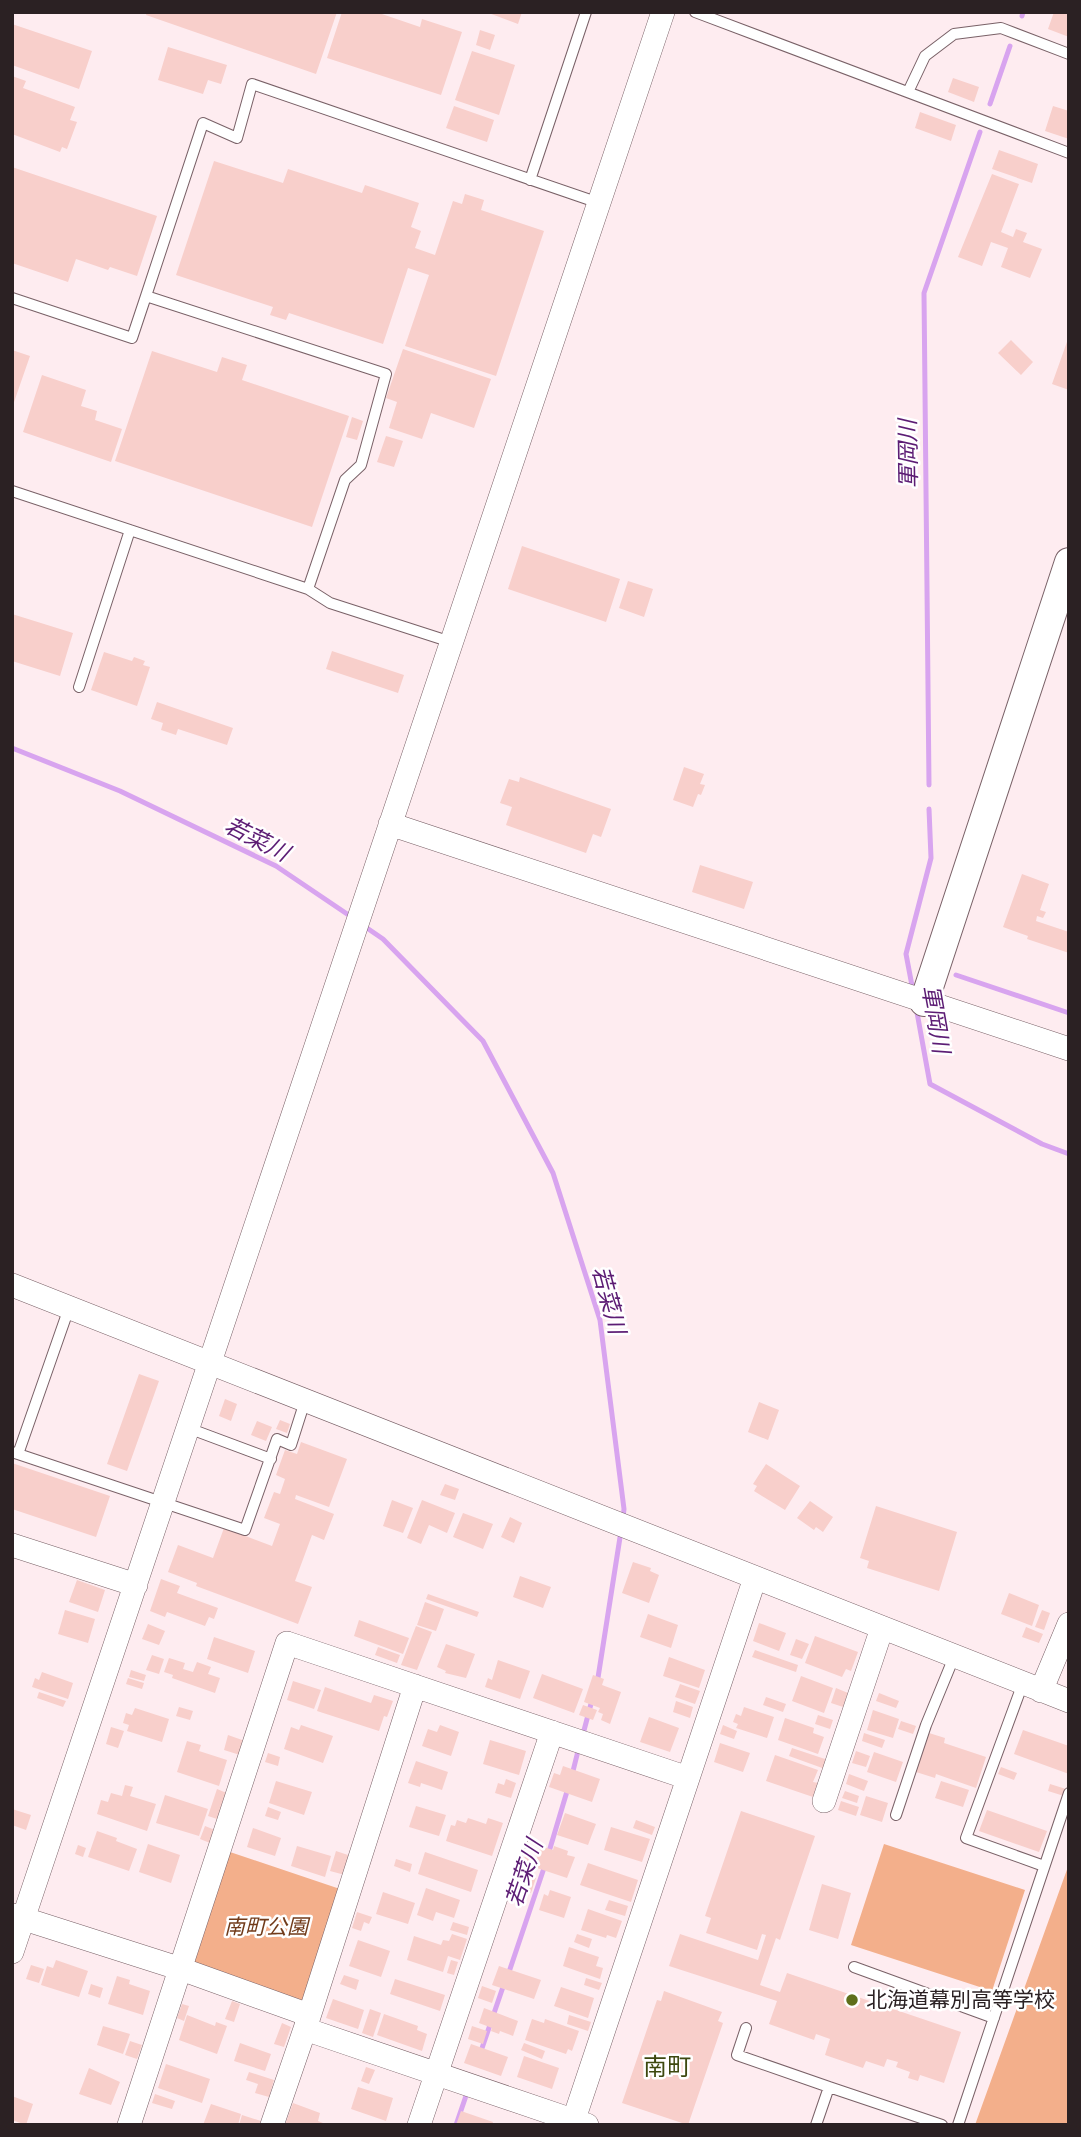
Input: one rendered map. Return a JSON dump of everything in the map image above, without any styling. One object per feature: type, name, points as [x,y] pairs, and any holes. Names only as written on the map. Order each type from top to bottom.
[{"type":"street","points":[[12,1952],[18,1917],[136,1586],[663,12]]},
{"type":"street","points":[[924,1002],[1054,624],[1069,562]]},
{"type":"street","points":[[390,824],[1069,1049]]},
{"type":"street","points":[[12,1286],[1069,1701]]},
{"type":"street","points":[[12,1545],[136,1586]]},
{"type":"street","points":[[18,1917],[181,1969],[436,2074],[578,2123],[755,1578]]},
{"type":"street","points":[[1032,1687],[1069,1624]]},
{"type":"street","points":[[824,1801],[882,1628]]},
{"type":"street","points":[[129,2125],[287,1643],[688,1778]]},
{"type":"street","points":[[272,2125],[415,1686]]},
{"type":"street","points":[[419,2125],[552,1732]]},
{"type":"lane","points":[[530,180],[586,12]]},
{"type":"lane","points":[[695,12],[1069,153]]},
{"type":"lane","points":[[908,92],[925,56],[954,34],[1001,28],[1069,54]]},
{"type":"lane","points":[[12,298],[132,338],[203,123],[237,138],[251,84],[599,203]]},
{"type":"lane","points":[[146,296],[386,374],[361,465],[345,480],[308,589]]},
{"type":"lane","points":[[12,491],[308,589],[330,603],[451,642]]},
{"type":"lane","points":[[79,687],[130,530]]},
{"type":"lane","points":[[69,1308],[15,1453],[245,1530],[277,1439],[290,1445],[305,1401]]},
{"type":"lane","points":[[188,1428],[271,1459]]},
{"type":"lane","points":[[896,1815],[926,1725],[954,1657]]},
{"type":"lane","points":[[1032,1687],[966,1838],[1044,1866]]},
{"type":"lane","points":[[958,2125],[1069,1793]]},
{"type":"lane","points":[[854,1967],[994,2018]]},
{"type":"lane","points":[[746,2028],[737,2055],[942,2125]]},
{"type":"lane","points":[[816,2125],[829,2087]]},
{"type":"green space","points":[[884,1844],[1025,1890],[992,1991],[851,1945]]},
{"type":"green space","name":"南町公園","points":[[230,1852],[340,1889],[303,2001],[193,1964]]},
{"type":"green space","points":[[1069,1864],[1069,2125],[975,2125]]},
{"type":"building","points":[[147,12],[337,12],[316,74],[146,15]]},
{"type":"building","points":[[342,12],[376,12],[420,27],[422,19],[462,32],[441,95],[327,58]]},
{"type":"building","points":[[486,12],[522,12],[518,24]]},
{"type":"building","points":[[1054,12],[1069,12],[1069,37],[1048,29]]},
{"type":"building","points":[[12,24],[92,51],[79,89],[12,65]]},
{"type":"building","points":[[480,30],[495,35],[490,50],[476,45]]},
{"type":"building","points":[[168,47],[227,65],[221,84],[208,80],[203,94],[158,80]]},
{"type":"building","points":[[472,51],[515,65],[499,115],[455,100]]},
{"type":"building","points":[[12,76],[26,81],[23,88],[75,107],[70,120],[77,122],[67,149],[62,147],[60,152],[12,134]]},
{"type":"building","points":[[953,78],[979,87],[974,102],[948,92]]},
{"type":"building","points":[[454,106],[494,120],[487,142],[446,128]]},
{"type":"building","points":[[1053,106],[1069,111],[1069,139],[1045,131]]},
{"type":"building","points":[[920,112],[956,125],[951,141],[915,128]]},
{"type":"building","points":[[999,150],[1038,164],[1032,183],[992,169]]},
{"type":"building","points":[[214,161],[283,183],[288,169],[362,193],[365,185],[419,203],[411,227],[421,231],[415,248],[435,255],[453,201],[462,204],[465,194],[484,200],[481,210],[544,231],[496,376],[405,346],[429,275],[408,268],[383,344],[289,313],[286,320],[270,315],[273,307],[176,275]]},
{"type":"building","points":[[12,167],[157,216],[137,276],[76,259],[68,282],[12,263]]},
{"type":"building","points":[[992,174],[1019,184],[1001,232],[1013,237],[1016,229],[1027,233],[1023,242],[1042,249],[1030,278],[1001,267],[1008,248],[991,242],[982,266],[958,257]]},
{"type":"building","points":[[1069,339],[1069,390],[1052,384]]},
{"type":"building","points":[[1011,340],[1033,362],[1021,375],[998,353]]},
{"type":"building","points":[[403,349],[491,379],[474,428],[431,413],[422,439],[389,428],[397,402],[386,398]]},
{"type":"building","points":[[12,350],[30,356],[13,405],[12,405]]},
{"type":"building","points":[[152,351],[217,372],[222,357],[247,365],[242,380],[349,416],[312,527],[115,461]]},
{"type":"building","points":[[42,375],[86,390],[81,406],[97,411],[95,420],[122,429],[111,462],[23,432]]},
{"type":"building","points":[[352,417],[363,421],[357,440],[346,437]]},
{"type":"building","points":[[386,436],[403,441],[394,467],[377,462]]},
{"type":"building","points":[[522,546],[620,579],[606,622],[508,589]]},
{"type":"building","points":[[628,581],[653,589],[644,617],[619,608]]},
{"type":"building","points":[[12,614],[73,633],[60,676],[12,661]]},
{"type":"building","points":[[332,651],[404,675],[398,693],[326,669]]},
{"type":"building","points":[[104,652],[132,661],[134,657],[145,661],[143,665],[150,667],[137,706],[91,690]]},
{"type":"building","points":[[157,702],[233,728],[227,745],[178,729],[176,735],[161,730],[163,723],[151,719]]},
{"type":"building","points":[[684,767],[704,774],[700,784],[705,785],[693,807],[673,800]]},
{"type":"building","points":[[520,777],[611,809],[601,837],[593,834],[586,853],[506,825],[512,807],[500,803],[509,779],[519,782]]},
{"type":"building","points":[[700,865],[753,882],[744,909],[692,892]]},
{"type":"building","points":[[1022,874],[1049,884],[1040,910],[1046,912],[1043,918],[1037,916],[1036,921],[1069,932],[1069,953],[1027,939],[1028,936],[1003,927]]},
{"type":"building","points":[[139,1374],[159,1381],[127,1471],[107,1464]]},
{"type":"building","points":[[225,1399],[237,1404],[231,1421],[219,1416]]},
{"type":"building","points":[[759,1402],[779,1410],[768,1440],[748,1432]]},
{"type":"building","points":[[280,1420],[290,1424],[287,1433],[276,1429]]},
{"type":"building","points":[[257,1421],[272,1427],[266,1441],[251,1435]]},
{"type":"building","points":[[301,1442],[347,1459],[329,1507],[296,1495],[295,1499],[334,1514],[324,1540],[312,1535],[295,1581],[312,1587],[298,1624],[196,1586],[197,1583],[168,1572],[178,1545],[213,1558],[224,1528],[272,1546],[280,1524],[264,1518],[274,1492],[280,1494],[285,1479],[276,1475],[285,1450],[297,1454]]},
{"type":"building","points":[[12,1463],[110,1496],[96,1537],[12,1509]]},
{"type":"building","points":[[766,1464],[800,1486],[785,1510],[754,1491],[757,1486],[753,1484]]},
{"type":"building","points":[[445,1484],[459,1489],[455,1500],[440,1495]]},
{"type":"building","points":[[392,1500],[413,1508],[403,1533],[383,1526]]},
{"type":"building","points":[[422,1500],[455,1513],[447,1533],[429,1525],[421,1544],[407,1538]]},
{"type":"building","points":[[810,1501],[833,1517],[823,1532],[816,1527],[814,1530],[797,1518]]},
{"type":"building","points":[[876,1506],[957,1532],[939,1591],[867,1568],[869,1561],[860,1558]]},
{"type":"building","points":[[463,1513],[493,1524],[483,1549],[453,1537]]},
{"type":"building","points":[[510,1517],[522,1523],[514,1543],[501,1537]]},
{"type":"building","points":[[633,1562],[651,1568],[650,1571],[659,1575],[649,1603],[622,1593]]},
{"type":"building","points":[[520,1576],[551,1587],[543,1608],[513,1597]]},
{"type":"building","points":[[161,1579],[180,1586],[177,1593],[218,1608],[214,1619],[209,1617],[205,1626],[167,1612],[165,1617],[150,1611]]},
{"type":"building","points":[[77,1580],[105,1590],[98,1612],[69,1602]]},
{"type":"building","points":[[1009,1593],[1039,1605],[1032,1626],[1001,1614]]},
{"type":"building","points":[[428,1594],[479,1612],[477,1617],[426,1599]]},
{"type":"building","points":[[425,1602],[444,1609],[436,1631],[417,1625]]},
{"type":"building","points":[[65,1610],[95,1619],[88,1643],[58,1634]]},
{"type":"building","points":[[1042,1610],[1050,1613],[1044,1630],[1035,1627]]},
{"type":"building","points":[[648,1614],[678,1625],[671,1648],[640,1637]]},
{"type":"building","points":[[359,1620],[409,1638],[403,1654],[354,1636]]},
{"type":"building","points":[[759,1623],[786,1633],[779,1651],[753,1641]]},
{"type":"building","points":[[148,1624],[165,1631],[159,1645],[142,1639]]},
{"type":"building","points":[[416,1626],[432,1632],[417,1670],[401,1665]]},
{"type":"building","points":[[1026,1627],[1043,1634],[1039,1643],[1022,1637]]},
{"type":"building","points":[[815,1636],[858,1652],[851,1671],[846,1669],[842,1677],[805,1663]]},
{"type":"building","points":[[214,1637],[255,1651],[248,1673],[207,1659]]},
{"type":"building","points":[[796,1639],[809,1644],[802,1659],[790,1655]]},
{"type":"building","points":[[446,1644],[475,1654],[466,1678],[445,1673],[446,1671],[437,1667]]},
{"type":"building","points":[[378,1647],[400,1655],[397,1663],[375,1655]]},
{"type":"building","points":[[755,1650],[798,1665],[796,1672],[752,1657]]},
{"type":"building","points":[[152,1655],[164,1659],[159,1674],[146,1670]]},
{"type":"building","points":[[669,1657],[705,1670],[699,1688],[663,1676]]},
{"type":"building","points":[[169,1658],[185,1663],[183,1669],[193,1672],[197,1662],[211,1667],[208,1674],[220,1678],[215,1693],[172,1678],[173,1675],[164,1672]]},
{"type":"building","points":[[498,1660],[530,1671],[520,1699],[485,1687],[488,1678],[492,1680]]},
{"type":"building","points":[[131,1670],[146,1675],[144,1681],[129,1677]]},
{"type":"building","points":[[42,1672],[73,1683],[68,1699],[32,1687],[35,1678],[39,1680]]},
{"type":"building","points":[[542,1674],[583,1689],[574,1713],[533,1698]]},
{"type":"building","points":[[593,1675],[604,1679],[602,1685],[621,1692],[610,1724],[601,1720],[603,1714],[598,1712],[600,1708],[584,1702]]},
{"type":"building","points":[[801,1676],[833,1688],[824,1713],[792,1701]]},
{"type":"building","points":[[128,1678],[144,1683],[142,1689],[126,1684]]},
{"type":"building","points":[[293,1681],[321,1690],[314,1709],[287,1700]]},
{"type":"building","points":[[680,1684],[700,1691],[695,1704],[675,1697]]},
{"type":"building","points":[[325,1687],[371,1703],[374,1695],[393,1701],[379,1731],[317,1711]]},
{"type":"building","points":[[836,1688],[848,1693],[843,1707],[831,1703]]},
{"type":"building","points":[[39,1692],[66,1701],[63,1707],[37,1698]]},
{"type":"building","points":[[879,1693],[899,1701],[896,1708],[876,1701]]},
{"type":"building","points":[[766,1697],[786,1704],[783,1712],[763,1705]]},
{"type":"building","points":[[676,1701],[693,1707],[690,1718],[673,1712]]},
{"type":"building","points":[[583,1705],[597,1710],[593,1720],[579,1715]]},
{"type":"building","points":[[179,1707],[193,1711],[190,1720],[176,1716]]},
{"type":"building","points":[[744,1707],[774,1717],[767,1738],[736,1728],[738,1724],[733,1722],[736,1714],[741,1716]]},
{"type":"building","points":[[135,1708],[169,1719],[162,1742],[127,1731],[129,1725],[123,1723],[126,1713],[132,1715]]},
{"type":"building","points":[[873,1710],[899,1719],[893,1738],[867,1730]]},
{"type":"building","points":[[818,1715],[833,1720],[830,1729],[815,1724]]},
{"type":"building","points":[[649,1717],[679,1728],[670,1752],[640,1742]]},
{"type":"building","points":[[785,1718],[814,1728],[813,1733],[824,1737],[818,1754],[778,1740]]},
{"type":"building","points":[[901,1721],[916,1726],[913,1734],[898,1729]]},
{"type":"building","points":[[301,1725],[333,1736],[323,1763],[284,1749],[291,1727],[299,1730]]},
{"type":"building","points":[[440,1725],[459,1732],[451,1756],[422,1746],[428,1729],[437,1732]]},
{"type":"building","points":[[723,1725],[737,1731],[734,1739],[720,1734]]},
{"type":"building","points":[[111,1727],[124,1731],[118,1748],[106,1744]]},
{"type":"building","points":[[1023,1730],[1069,1746],[1069,1774],[1014,1754]]},
{"type":"building","points":[[864,1733],[885,1740],[882,1748],[862,1741]]},
{"type":"building","points":[[929,1733],[945,1738],[944,1743],[986,1757],[976,1788],[936,1774],[935,1778],[916,1772]]},
{"type":"building","points":[[228,1735],[245,1741],[240,1755],[224,1750]]},
{"type":"building","points":[[490,1740],[526,1751],[519,1775],[483,1764]]},
{"type":"building","points":[[187,1741],[201,1745],[199,1751],[227,1760],[219,1786],[177,1772]]},
{"type":"building","points":[[720,1743],[750,1753],[743,1772],[714,1762]]},
{"type":"building","points":[[792,1748],[828,1760],[825,1769],[789,1756]]},
{"type":"building","points":[[856,1751],[870,1756],[866,1767],[852,1763]]},
{"type":"building","points":[[874,1752],[903,1762],[896,1782],[867,1772]]},
{"type":"building","points":[[268,1753],[280,1757],[278,1766],[265,1762]]},
{"type":"building","points":[[775,1755],[818,1770],[813,1782],[818,1783],[813,1797],[766,1781]]},
{"type":"building","points":[[416,1761],[448,1772],[442,1790],[421,1783],[420,1787],[408,1783]]},
{"type":"building","points":[[563,1766],[600,1779],[592,1802],[549,1787],[554,1773],[560,1775]]},
{"type":"building","points":[[1001,1767],[1017,1773],[1014,1780],[998,1774]]},
{"type":"building","points":[[849,1774],[868,1781],[864,1791],[846,1784]]},
{"type":"building","points":[[506,1779],[516,1783],[511,1798],[495,1793],[498,1783],[504,1785]]},
{"type":"building","points":[[276,1781],[312,1792],[304,1815],[269,1803]]},
{"type":"building","points":[[941,1781],[969,1790],[963,1807],[935,1798]]},
{"type":"building","points":[[1050,1784],[1066,1789],[1064,1796],[1048,1791]]},
{"type":"building","points":[[125,1785],[133,1787],[130,1796],[156,1804],[147,1831],[97,1814],[101,1800],[108,1802],[111,1793],[122,1796]]},
{"type":"building","points":[[217,1789],[229,1794],[220,1820],[208,1816]]},
{"type":"building","points":[[845,1791],[859,1796],[857,1803],[842,1798]]},
{"type":"building","points":[[165,1795],[208,1809],[199,1836],[156,1823]]},
{"type":"building","points":[[866,1796],[888,1803],[882,1822],[860,1815]]},
{"type":"building","points":[[841,1801],[859,1807],[856,1816],[838,1810]]},
{"type":"building","points":[[416,1806],[446,1815],[439,1836],[409,1827]]},
{"type":"building","points":[[268,1807],[281,1812],[278,1820],[265,1816]]},
{"type":"building","points":[[12,1809],[31,1815],[26,1830],[12,1825]]},
{"type":"building","points":[[987,1810],[1047,1831],[1039,1852],[979,1831]]},
{"type":"building","points":[[741,1811],[815,1836],[780,1940],[776,1938],[760,1985],[780,1992],[787,1973],[961,2032],[944,2083],[920,2075],[918,2081],[908,2078],[910,2072],[896,2067],[898,2062],[887,2059],[884,2067],[866,2061],[863,2068],[825,2055],[830,2039],[816,2034],[814,2040],[769,2024],[777,2001],[669,1966],[680,1934],[758,1960],[766,1935],[762,1934],[757,1950],[706,1933],[711,1918],[705,1916]]},
{"type":"building","points":[[565,1813],[596,1824],[588,1845],[557,1835]]},
{"type":"building","points":[[468,1818],[486,1824],[488,1818],[503,1823],[492,1856],[446,1841],[451,1825],[455,1826],[457,1820],[466,1823]]},
{"type":"building","points":[[636,1820],[655,1827],[652,1835],[633,1828]]},
{"type":"building","points":[[205,1826],[215,1830],[210,1843],[200,1839]]},
{"type":"building","points":[[611,1827],[650,1839],[642,1862],[604,1850]]},
{"type":"building","points":[[253,1828],[281,1838],[275,1856],[247,1847]]},
{"type":"building","points":[[97,1831],[137,1849],[129,1871],[88,1857]]},
{"type":"building","points":[[148,1844],[180,1855],[171,1883],[139,1872]]},
{"type":"building","points":[[78,1845],[86,1848],[83,1857],[75,1854]]},
{"type":"building","points":[[297,1846],[331,1856],[325,1877],[291,1866]]},
{"type":"building","points":[[541,1846],[553,1850],[554,1846],[575,1857],[567,1878],[534,1867]]},
{"type":"building","points":[[336,1851],[351,1856],[345,1875],[330,1871]]},
{"type":"building","points":[[425,1852],[478,1870],[471,1892],[418,1874]]},
{"type":"building","points":[[526,1853],[535,1856],[531,1866],[523,1863]]},
{"type":"building","points":[[396,1859],[412,1864],[410,1872],[394,1866]]},
{"type":"building","points":[[588,1863],[638,1880],[631,1902],[580,1885]]},
{"type":"building","points":[[522,1873],[536,1878],[531,1893],[517,1888]]},
{"type":"building","points":[[822,1884],[851,1893],[838,1939],[809,1930]]},
{"type":"building","points":[[426,1888],[460,1900],[454,1918],[436,1912],[433,1921],[417,1915]]},
{"type":"building","points":[[550,1890],[571,1897],[564,1918],[539,1910],[544,1894],[548,1896]]},
{"type":"building","points":[[383,1892],[415,1903],[408,1924],[376,1914]]},
{"type":"building","points":[[609,1900],[628,1906],[625,1916],[605,1910]]},
{"type":"building","points":[[588,1909],[622,1921],[616,1938],[607,1935],[606,1938],[581,1930]]},
{"type":"building","points":[[357,1912],[372,1917],[369,1924],[364,1922],[361,1931],[352,1928]]},
{"type":"building","points":[[453,1922],[469,1927],[467,1935],[450,1930]]},
{"type":"building","points":[[452,1934],[467,1939],[460,1960],[448,1956],[443,1972],[407,1960],[414,1936],[441,1945],[443,1940],[449,1941]]},
{"type":"building","points":[[577,1934],[592,1939],[589,1948],[574,1942]]},
{"type":"building","points":[[358,1940],[390,1951],[381,1977],[349,1966]]},
{"type":"building","points":[[569,1947],[599,1957],[596,1966],[603,1968],[600,1979],[563,1966]]},
{"type":"building","points":[[56,1960],[88,1971],[79,1997],[41,1985],[47,1966],[53,1968]]},
{"type":"building","points":[[451,1960],[458,1962],[454,1975],[447,1973]]},
{"type":"building","points":[[31,1965],[44,1969],[39,1983],[26,1979]]},
{"type":"building","points":[[499,1966],[541,1980],[534,1999],[492,1985]]},
{"type":"building","points":[[344,1975],[359,1980],[356,1990],[340,1984]]},
{"type":"building","points":[[117,1976],[130,1980],[129,1984],[150,1991],[143,2015],[108,2004]]},
{"type":"building","points":[[586,1978],[602,1983],[599,1990],[584,1985]]},
{"type":"building","points":[[395,1979],[445,1995],[440,2011],[390,1994]]},
{"type":"building","points":[[91,1984],[103,1988],[100,1998],[88,1994]]},
{"type":"building","points":[[482,1986],[496,1991],[492,2003],[478,1998]]},
{"type":"building","points":[[561,1987],[594,1998],[588,2018],[554,2006]]},
{"type":"building","points":[[664,1991],[722,2012],[718,2021],[723,2023],[688,2125],[622,2103],[657,2000],[661,2001]]},
{"type":"building","points":[[333,1999],[364,2010],[358,2029],[326,2018]]},
{"type":"building","points":[[232,2001],[240,2004],[234,2022],[225,2019]]},
{"type":"building","points":[[182,2004],[189,2006],[184,2021],[177,2018]]},
{"type":"building","points":[[484,2008],[518,2021],[513,2036],[491,2031],[492,2028],[479,2023]]},
{"type":"building","points":[[370,2009],[381,2013],[373,2037],[362,2033]]},
{"type":"building","points":[[384,2014],[418,2026],[417,2030],[427,2034],[422,2051],[377,2035]]},
{"type":"building","points":[[187,2015],[215,2026],[216,2022],[227,2026],[217,2054],[179,2040]]},
{"type":"building","points":[[569,2015],[591,2022],[588,2031],[567,2024]]},
{"type":"building","points":[[532,2019],[544,2023],[545,2019],[579,2031],[572,2051],[568,2049],[566,2054],[525,2040]]},
{"type":"building","points":[[282,2023],[291,2027],[284,2047],[274,2044]]},
{"type":"building","points":[[103,2026],[130,2034],[123,2054],[97,2045]]},
{"type":"building","points":[[472,2026],[487,2031],[483,2044],[468,2039]]},
{"type":"building","points":[[130,2041],[142,2045],[137,2059],[125,2055]]},
{"type":"building","points":[[240,2043],[271,2054],[265,2071],[234,2061]]},
{"type":"building","points":[[524,2043],[545,2051],[542,2059],[521,2050]]},
{"type":"building","points":[[471,2044],[508,2057],[501,2076],[464,2063]]},
{"type":"building","points":[[524,2056],[559,2068],[552,2089],[517,2077]]},
{"type":"building","points":[[166,2064],[210,2079],[202,2103],[158,2088]]},
{"type":"building","points":[[366,2067],[375,2070],[369,2084],[361,2081]]},
{"type":"building","points":[[89,2068],[120,2082],[111,2105],[79,2094]]},
{"type":"building","points":[[249,2072],[274,2080],[269,2097],[255,2093],[258,2084],[246,2080]]},
{"type":"building","points":[[358,2087],[393,2098],[386,2121],[351,2109]]},
{"type":"building","points":[[155,2094],[175,2101],[172,2109],[152,2103]]},
{"type":"building","points":[[12,2096],[33,2104],[26,2125],[12,2120]]},
{"type":"building","points":[[293,2103],[320,2113],[318,2121],[328,2125],[285,2125]]},
{"type":"building","points":[[211,2104],[241,2114],[238,2125],[203,2125]]},
{"type":"building","points":[[461,2111],[493,2122],[492,2125],[456,2125]]},
{"type":"building","points":[[242,2115],[261,2121],[260,2125],[239,2125]]},
{"type":"waterway","name":"軍岡川","points":[[1022,16],[1023,12]]},
{"type":"waterway","name":"軍岡川","points":[[990,104],[1010,46]]},
{"type":"waterway","name":"軍岡川","points":[[929,785],[924,293],[980,132]]},
{"type":"waterway","name":"若菜川","points":[[12,748],[120,791],[276,866],[353,918]]},
{"type":"waterway","name":"軍岡川","points":[[913,991],[906,954],[931,858],[929,809]]},
{"type":"waterway","name":"若菜川","points":[[364,926],[383,939],[483,1041],[553,1173],[600,1320],[623,1518]]},
{"type":"waterway","points":[[956,975],[1069,1013]]},
{"type":"waterway","name":"軍岡川","points":[[916,1007],[930,1084],[1042,1144],[1069,1154]]},
{"type":"waterway","name":"若菜川","points":[[597,1684],[621,1531]]},
{"type":"waterway","name":"若菜川","points":[[582,1738],[592,1700]]},
{"type":"waterway","name":"若菜川","points":[[572,1775],[579,1747]]},
{"type":"waterway","name":"若菜川","points":[[548,1855],[568,1788]]},
{"type":"waterway","name":"若菜川","points":[[508,1975],[545,1865]]},
{"type":"waterway","name":"若菜川","points":[[480,2054],[504,1984]]},
{"type":"waterway","name":"若菜川","points":[[456,2125],[468,2090]]},
{"type":"place","name":"北海道幕別高等学校","points":[[852,2000]]},
{"type":"district","name":"南町","points":[[667,2067]]}]
